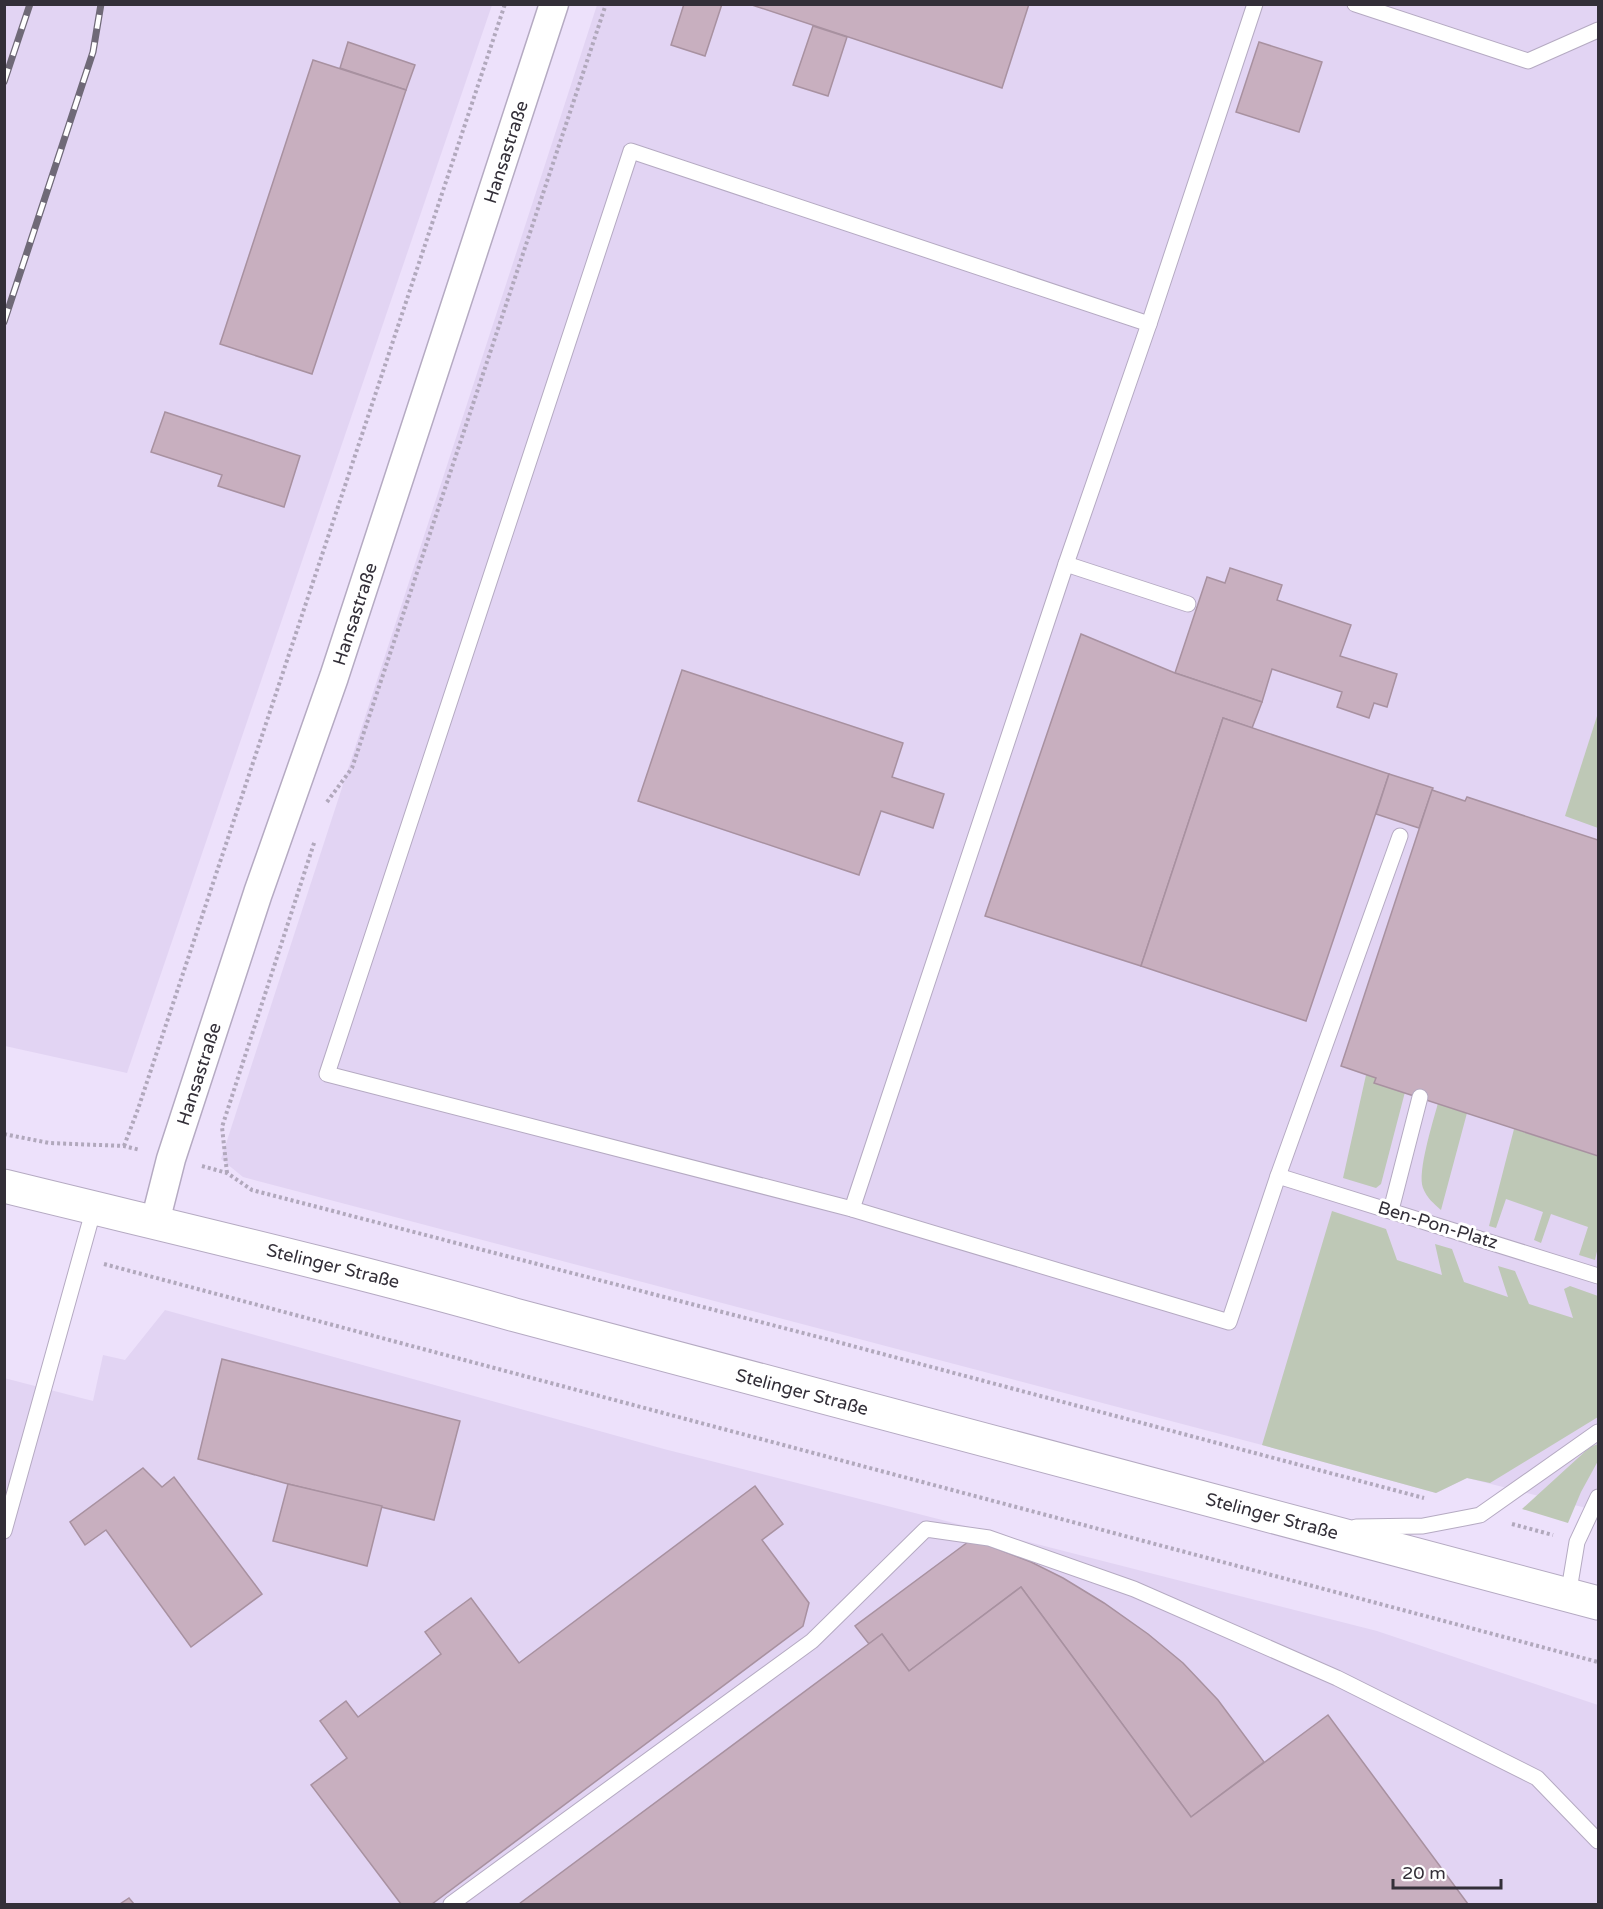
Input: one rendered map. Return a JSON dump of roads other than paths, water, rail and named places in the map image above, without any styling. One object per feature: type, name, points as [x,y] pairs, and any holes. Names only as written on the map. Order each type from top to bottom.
[{"type":"main road","name":"Stelinger Straße","points":[[4,1186],[413,1286],[1583,1599]]},
{"type":"street","name":"Hansastraße","points":[[154,1222],[171,1159],[258,893],[338,666],[554,4]]},
{"type":"lane","points":[[852,1209],[1255,4]]},
{"type":"lane","points":[[1355,4],[1528,61],[1599,30]]},
{"type":"lane","points":[[1149,324],[631,151],[327,1074],[852,1209],[1229,1322],[1278,1176],[1401,836]]},
{"type":"lane","points":[[1066,564],[1188,604]]},
{"type":"lane","points":[[1391,1210],[1420,1097]]},
{"type":"lane","name":"Ben-Pon-Platz","points":[[1278,1176],[1599,1276]]},
{"type":"lane","points":[[4,1531],[94,1208]]},
{"type":"lane","points":[[1317,1528],[1423,1526],[1480,1515],[1599,1432]]},
{"type":"lane","points":[[1583,1599],[1577,1542],[1599,1497]]},
{"type":"lane","points":[[451,1905],[812,1641],[926,1529],[989,1538],[1134,1589],[1337,1677],[1537,1778],[1599,1841]]},
{"type":"railway","points":[[4,82],[30,4]]},
{"type":"railway","points":[[4,322],[93,52],[101,4]]}]
